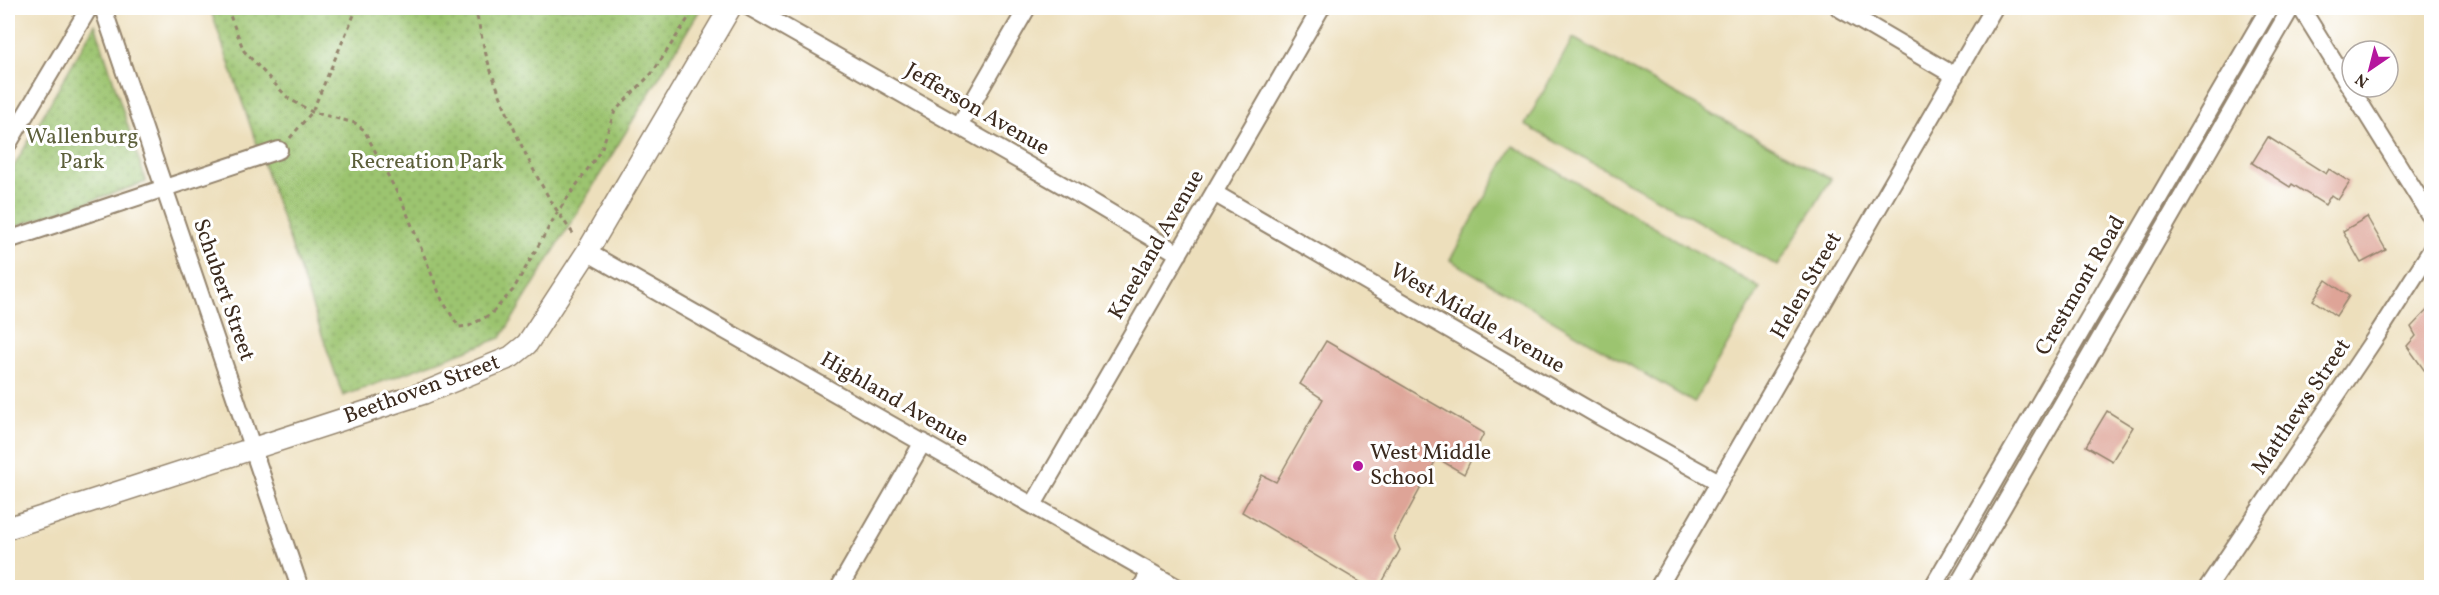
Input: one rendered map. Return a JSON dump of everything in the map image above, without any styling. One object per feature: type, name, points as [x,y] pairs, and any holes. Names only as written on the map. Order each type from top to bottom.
[{"type":"street","points":[[8,144],[89,8]]},
{"type":"street","name":"Schubert Street","points":[[103,8],[300,588]]},
{"type":"street","name":"Beethoven Street","points":[[8,528],[424,393],[510,357],[527,344],[587,252],[730,8]]},
{"type":"street","name":"Jefferson Avenue","points":[[751,8],[1179,254]]},
{"type":"street","points":[[959,126],[1027,8]]},
{"type":"street","name":"Kneeland Avenue","points":[[1033,505],[1321,8]]},
{"type":"street","points":[[1839,8],[1955,76]]},
{"type":"street","name":"Helen Street","points":[[1658,588],[1994,8]]},
{"type":"street","name":"Crestmont Road","points":[[1932,588],[2269,8]]},
{"type":"street","name":"Crestmont Road","points":[[1956,588],[2291,8]]},
{"type":"street","points":[[2301,8],[2432,219]]},
{"type":"street","points":[[8,240],[279,150]]},
{"type":"street","name":"West Middle Avenue","points":[[1214,192],[1581,405],[1719,482]]},
{"type":"street","name":"Matthews Street","points":[[2207,588],[2432,249]]},
{"type":"street","name":"Highland Avenue","points":[[587,252],[1178,588]]},
{"type":"street","points":[[839,588],[923,442]]},
{"type":"street","points":[[2010,452],[2028,463]]},
{"type":"street","points":[[1141,588],[1150,572]]},
{"type":"path","points":[[227,8],[244,51],[288,98],[312,112],[355,123],[364,130],[404,206],[442,300],[459,327],[469,326],[491,314],[513,290],[557,213],[601,150],[615,111],[653,72],[695,8]]},
{"type":"path","points":[[279,150],[312,112],[357,8]]},
{"type":"path","points":[[475,8],[490,69],[519,139],[557,213],[587,252]]},
{"type":"green space","name":"Recreation Park","points":[[210,8],[701,8],[501,338],[343,396]]},
{"type":"green space","name":"Wallenburg Park","points":[[95,24],[146,182],[8,229],[8,177]]},
{"type":"green space","points":[[1573,38],[1831,179],[1778,266],[1525,125]]},
{"type":"green space","points":[[1513,146],[1760,288],[1694,403],[1450,260]]},
{"type":"building","points":[[2268,137],[2326,174],[2329,169],[2350,182],[2338,200],[2331,195],[2325,205],[2292,184],[2290,187],[2252,163]]},
{"type":"building","points":[[2367,217],[2386,250],[2361,263],[2343,231]]},
{"type":"building","points":[[2326,280],[2349,296],[2336,316],[2313,300]]},
{"type":"building","points":[[2432,305],[2432,381],[2407,346],[2416,336],[2411,327]]},
{"type":"building","name":"West Middle School","points":[[1326,341],[1484,433],[1464,474],[1437,458],[1394,537],[1400,550],[1379,588],[1370,588],[1242,512],[1262,475],[1276,482],[1323,399],[1300,384]]},
{"type":"building","points":[[2107,411],[2133,427],[2112,461],[2086,446]]},
{"type":"place","name":"West Middle School","points":[[1358,466]]}]
